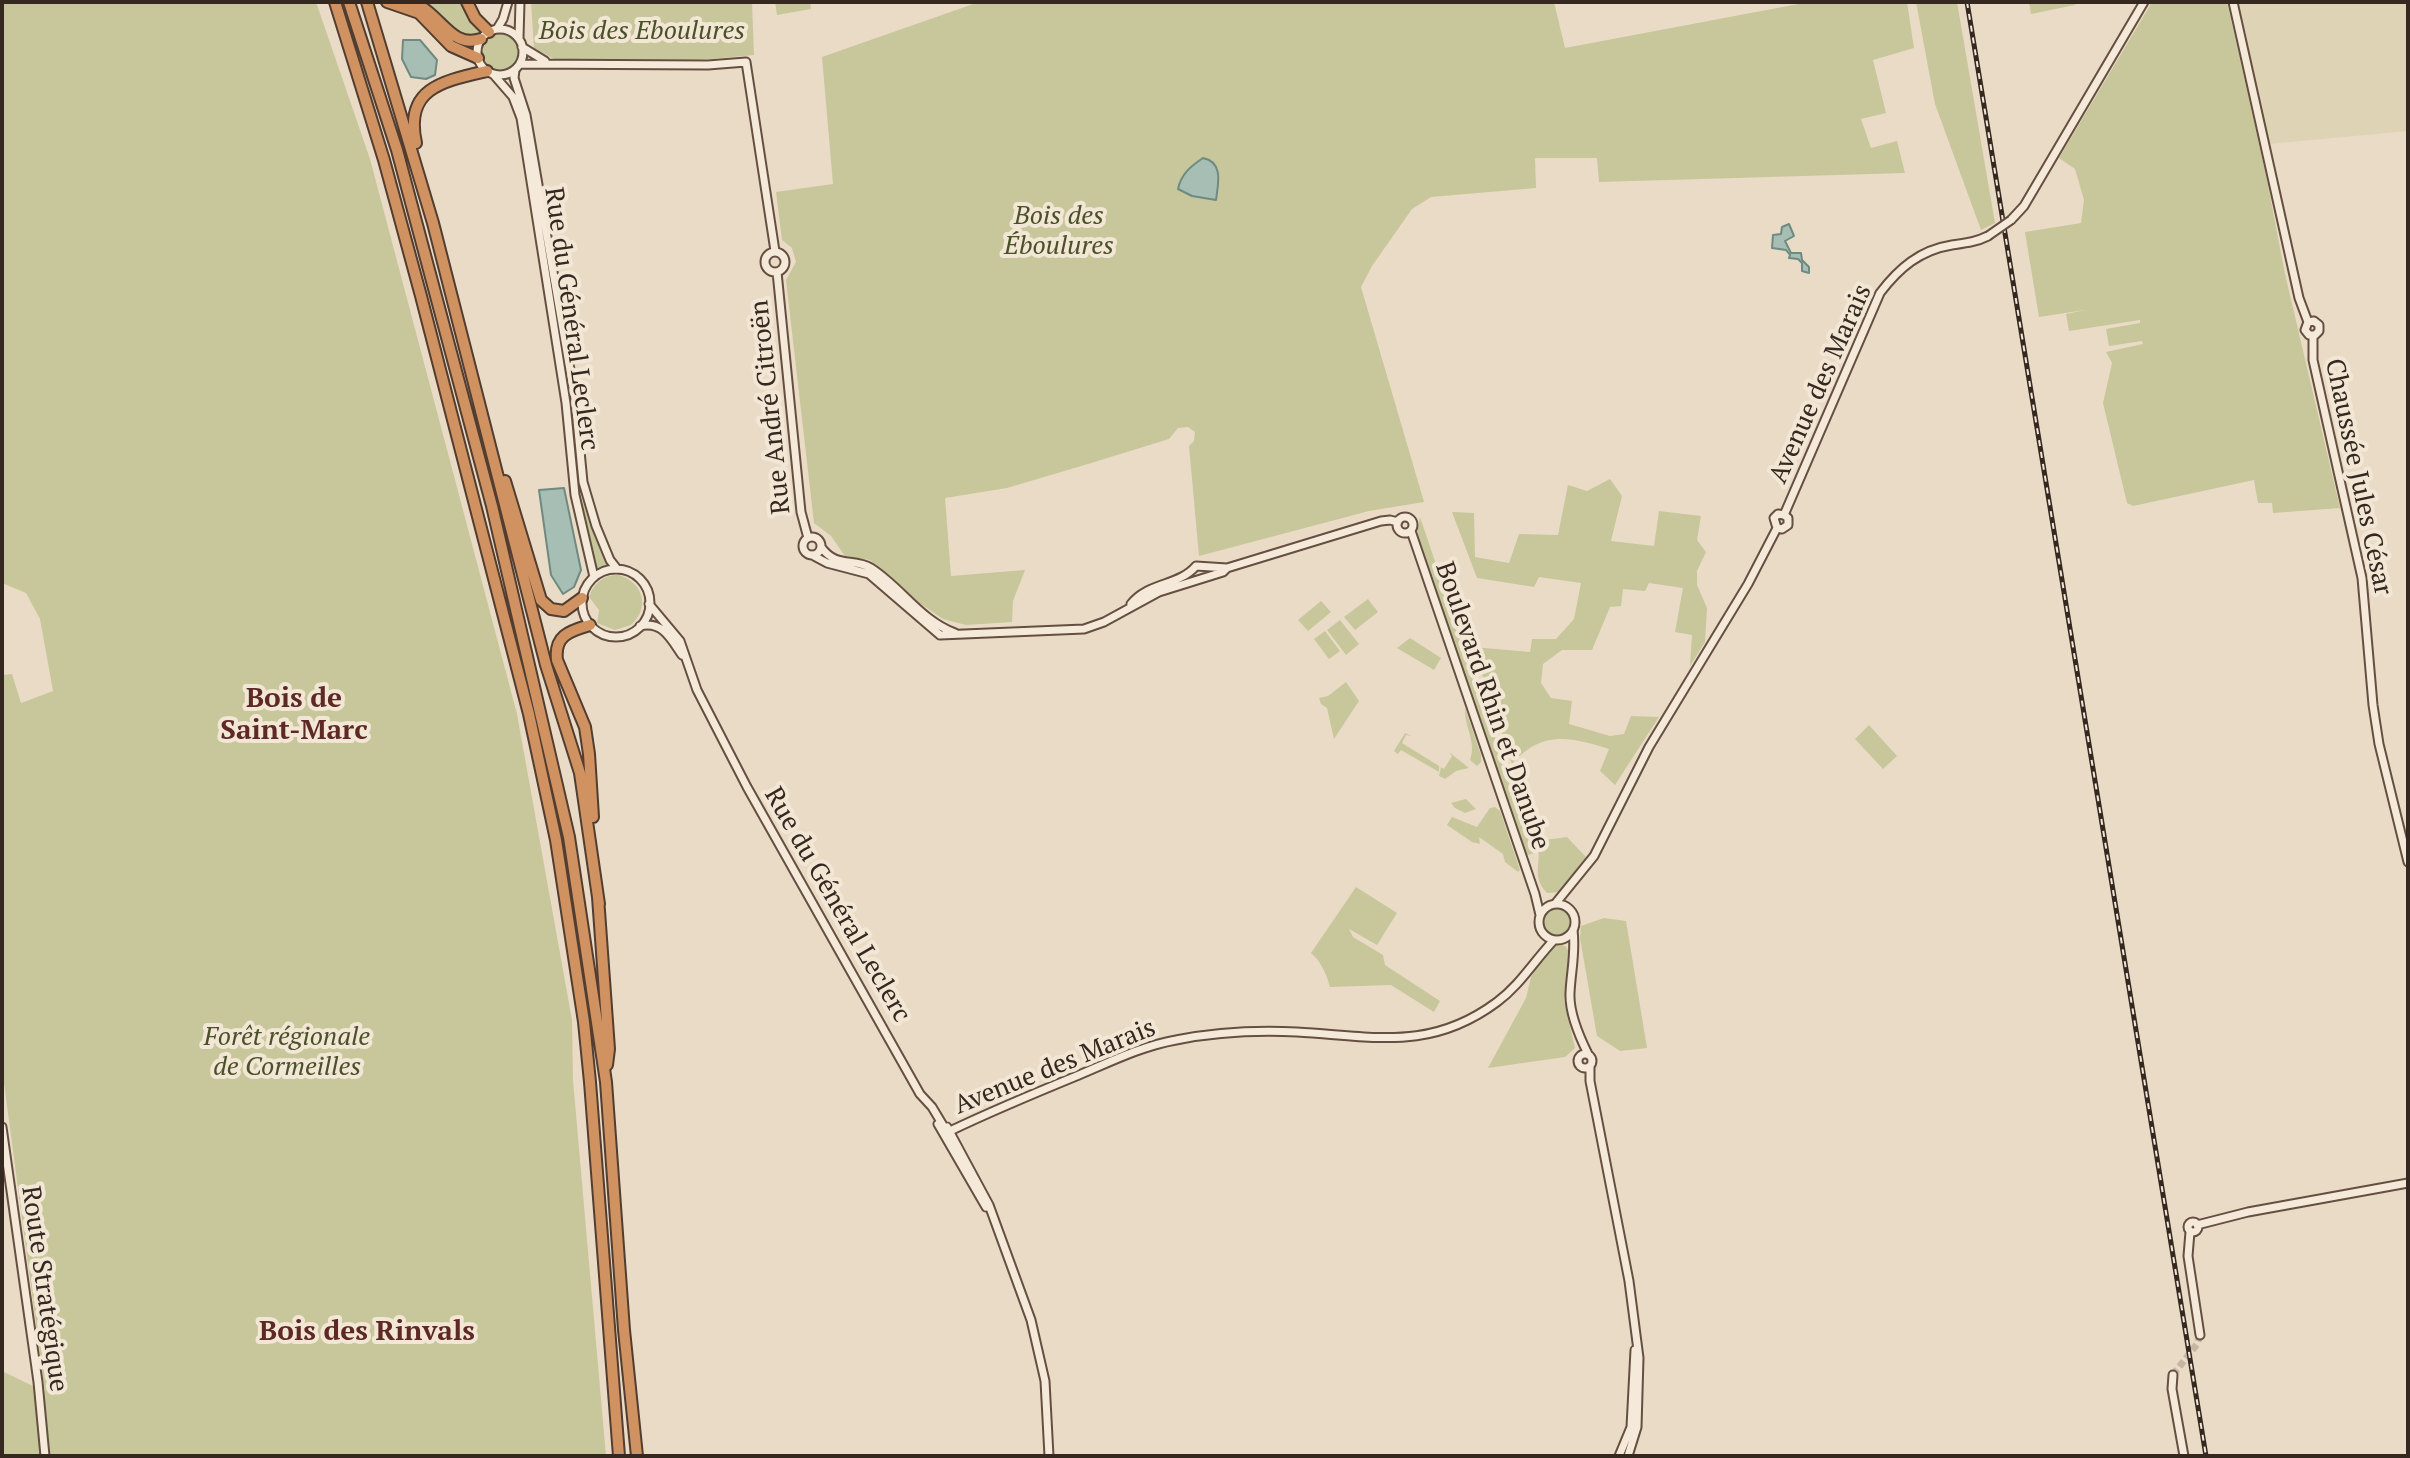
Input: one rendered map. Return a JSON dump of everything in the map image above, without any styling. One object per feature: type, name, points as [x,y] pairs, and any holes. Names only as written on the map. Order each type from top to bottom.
[{"type":"highway","points":[[335,2],[384,160],[426,312],[529,714],[556,840],[588,1067],[619,1456]]},
{"type":"highway","points":[[349,2],[397,150],[492,506],[569,837],[606,1082],[624,1330],[637,1456]]},
{"type":"highway","points":[[369,2],[433,223],[546,665],[580,773],[599,904]]},
{"type":"highway","points":[[387,2],[413,10],[428,20],[451,46],[478,58]]},
{"type":"highway","points":[[412,2],[434,14],[458,40],[470,42],[489,34],[475,18],[467,2]]},
{"type":"highway","points":[[433,223],[413,133],[415,108],[422,96],[435,86],[490,73]]},
{"type":"highway","points":[[484,418],[541,600],[551,609],[564,611],[582,598]]},
{"type":"highway","points":[[590,625],[567,632],[556,651],[587,737],[609,1049],[606,1082]]},
{"type":"main road","points":[[508,2],[503,19],[478,46],[478,58],[490,73],[505,75],[518,67],[555,64],[699,65],[746,62],[775,251]]},
{"type":"main road","points":[[518,67],[520,2]]},
{"type":"main road","name":"Avenue des Marais","points":[[1553,904],[1594,856],[1649,747],[1748,584],[1777,528],[1788,525],[1788,518],[1784,515],[1880,293],[1900,269],[1922,254],[1936,248],[1974,243],[2011,220],[2024,206],[2144,2]]},
{"type":"main road","name":"Chaussée Jules César","points":[[2233,2],[2299,298],[2308,322],[2305,330],[2313,336],[2313,360],[2362,578],[2379,744],[2408,862]]},
{"type":"main road","points":[[489,34],[509,31],[536,57],[555,64]]},
{"type":"main road","name":"Rue du Général Leclerc","points":[[518,67],[514,78],[526,115],[575,399],[583,482],[596,526],[617,569]]},
{"type":"main road","name":"Rue du Général Leclerc","points":[[490,73],[513,97],[521,118],[566,400],[575,495],[594,577]]},
{"type":"main road","points":[[775,251],[782,254],[786,262],[777,272],[770,271],[765,263],[768,254],[775,251]]},
{"type":"main road","name":"Rue André Citroën","points":[[777,272],[801,512],[808,538]]},
{"type":"main road","name":"Boulevard Rhin et Danube","points":[[1227,568],[1381,521],[1398,522],[1404,517],[1409,518],[1540,915]]},
{"type":"main road","points":[[860,567],[827,563],[807,554],[803,547],[808,538],[817,539],[821,547],[837,561],[860,567],[940,635],[1084,629],[1104,622],[1130,606],[1227,568]]},
{"type":"main road","points":[[812,555],[819,552],[821,547]]},
{"type":"main road","points":[[1191,571],[1193,576],[1202,577],[1210,571],[1205,565]]},
{"type":"main road","points":[[1130,606],[1134,599],[1150,589],[1196,566],[1227,568]]},
{"type":"main road","points":[[617,569],[630,572],[640,580],[647,591],[649,604],[647,616],[640,626],[629,634],[612,636],[590,625],[583,610],[582,598],[587,584],[594,577],[617,569]]},
{"type":"main road","name":"Rue du Général Leclerc","points":[[649,604],[677,636],[704,706],[747,787],[992,1215]]},
{"type":"main road","name":"Rue du Général Leclerc","points":[[640,626],[650,624],[664,630],[689,667]]},
{"type":"main road","name":"Avenue des Marais","points":[[1567,907],[1576,879]]},
{"type":"main road","points":[[1535,894],[1553,904],[1567,907],[1574,917],[1570,998],[1584,1055],[1579,1064],[1587,1067],[1590,1081],[1629,1281],[1639,1358],[1637,1427],[1628,1456]]},
{"type":"main road","points":[[1541,956],[1543,933],[1539,924],[1540,915],[1553,904]]},
{"type":"main road","points":[[1558,939],[1573,930]]},
{"type":"main road","points":[[1543,933],[1558,939],[1574,952]]},
{"type":"main road","name":"Avenue des Marais","points":[[948,1142],[950,1131],[1098,1067],[1176,1039],[1256,1031],[1395,1039],[1440,1031],[1474,1017],[1495,1003],[1520,982],[1558,939]]},
{"type":"main road","name":"Rue du Général Leclerc","points":[[911,1076],[950,1131],[982,1189],[1031,1320],[1047,1397],[1049,1456]]},
{"type":"main road","name":"Rue du Général Leclerc","points":[[927,1104],[939,1116]]},
{"type":"main road","name":"Route Stratégique","points":[[2,1127],[38,1382],[45,1456]]},
{"type":"main road","points":[[2200,1335],[2188,1256],[2194,1228],[2248,1212],[2408,1183]]},
{"type":"main road","points":[[1619,1456],[1631,1427],[1636,1348]]},
{"type":"main road","points":[[2173,1375],[2172,1389],[2184,1456]]},
{"type":"shaded area","points":[[2239,2],[2408,2],[2408,131],[2269,144]]},
{"type":"shaded area","points":[[403,40],[420,40],[437,60],[435,75],[426,79],[411,77],[402,59]]},
{"type":"shaded area","points":[[1203,158],[1210,160],[1217,169],[1216,200],[1192,196],[1178,189],[1187,171]]},
{"type":"shaded area","points":[[1789,224],[1794,236],[1785,241],[1791,253],[1801,253],[1809,273],[1802,271],[1802,263],[1798,259],[1789,258],[1786,250],[1772,248],[1773,235],[1781,234],[1782,227]]},
{"type":"shaded area","points":[[564,488],[581,570],[574,587],[563,594],[551,575],[539,490]]},
{"type":"green space","name":"Forêt régionale de Cormeilles","points":[[2,2],[316,2],[370,159],[517,714],[572,1020],[573,1080],[606,1456],[2,1456],[2,1371],[45,1392],[2,1068],[2,675],[12,674],[21,703],[53,691],[40,619],[26,593],[2,583]]},
{"type":"green space","points":[[424,2],[463,2],[479,32],[476,37],[465,39]]},
{"type":"green space","name":"Bois des Eboulures","points":[[531,2],[752,2],[754,55],[688,61],[554,59],[534,48]]},
{"type":"green space","points":[[775,2],[810,2],[811,9],[777,15]]},
{"type":"green space","name":"Bois des Éboulures","points":[[979,2],[1554,2],[1565,48],[1809,2],[1907,2],[1914,48],[1873,60],[1886,113],[1861,119],[1871,148],[1897,141],[1905,173],[1599,182],[1597,158],[1535,158],[1536,188],[1431,197],[1412,209],[1361,287],[1424,502],[1369,511],[1199,556],[1189,446],[1194,441],[1195,432],[1188,427],[1178,428],[1169,439],[1088,464],[1007,488],[945,498],[951,576],[1025,570],[1013,601],[1012,622],[966,625],[943,619],[870,560],[845,556],[831,536],[814,523],[786,280],[796,262],[792,248],[782,240],[776,192],[833,184],[822,57]]},
{"type":"green space","points":[[1916,2],[1957,2],[1995,223],[1981,230],[1935,104]]},
{"type":"green space","points":[[2029,2],[2074,2],[2075,5],[2031,14]]},
{"type":"green space","points":[[2152,2],[2227,2],[2285,274],[2340,508],[2273,513],[2272,503],[2258,503],[2254,480],[2133,506],[2127,503],[2103,403],[2112,363],[2106,352],[2143,344],[2142,341],[2109,346],[2106,329],[2140,323],[2140,320],[2069,331],[2066,314],[2085,310],[2039,317],[2025,232],[2081,223],[2084,200],[2075,169],[2059,158]]},
{"type":"green space","points":[[500,33],[513,39],[519,52],[513,65],[500,71],[487,65],[481,52],[487,39]]},
{"type":"green space","points":[[1610,479],[1622,496],[1611,541],[1654,546],[1659,511],[1701,516],[1697,540],[1706,552],[1697,571],[1697,585],[1707,608],[1705,642],[1690,666],[1692,635],[1675,632],[1683,588],[1649,583],[1645,591],[1623,589],[1621,606],[1610,607],[1592,650],[1562,650],[1543,664],[1541,683],[1551,698],[1572,701],[1569,724],[1610,736],[1624,734],[1631,716],[1659,717],[1615,785],[1600,771],[1609,749],[1582,742],[1546,741],[1523,753],[1512,764],[1473,647],[1530,652],[1532,639],[1556,639],[1574,619],[1581,583],[1539,577],[1534,587],[1477,578],[1452,512],[1474,513],[1475,557],[1509,563],[1519,534],[1558,535],[1568,485],[1587,491]]},
{"type":"green space","points":[[577,494],[609,564],[597,569]]},
{"type":"green space","points":[[1420,517],[1534,853],[1525,856],[1417,534]]},
{"type":"green space","points":[[619,575],[639,590],[642,604],[631,625],[615,630],[597,623],[599,610],[589,597],[600,580]]},
{"type":"green space","points":[[1368,599],[1378,612],[1355,630],[1344,617]]},
{"type":"green space","points":[[1321,601],[1331,612],[1308,631],[1298,620]]},
{"type":"green space","points":[[1340,620],[1359,644],[1346,655],[1327,630]]},
{"type":"green space","points":[[1325,631],[1340,651],[1329,659],[1314,639]]},
{"type":"green space","points":[[1410,638],[1441,658],[1434,670],[1397,648]]},
{"type":"green space","points":[[1346,682],[1359,701],[1334,739],[1327,708],[1319,698],[1328,696]]},
{"type":"green space","points":[[1465,708],[1481,755],[1477,766],[1470,760],[1472,747]]},
{"type":"green space","points":[[1869,725],[1897,756],[1883,769],[1855,739]]},
{"type":"green space","points":[[1405,733],[1411,736],[1406,735],[1402,743],[1439,766],[1439,772],[1401,750],[1398,754],[1394,751]]},
{"type":"green space","points":[[1449,752],[1469,768],[1456,771],[1445,779],[1439,776],[1441,767],[1444,769],[1452,756]]},
{"type":"green space","points":[[1466,799],[1476,809],[1465,813],[1451,803]]},
{"type":"green space","points":[[1490,808],[1500,811],[1520,870],[1518,872],[1505,862],[1503,854],[1479,837],[1480,844],[1472,842],[1447,825],[1452,817],[1477,827]]},
{"type":"green space","points":[[1567,837],[1586,857],[1562,892],[1547,893],[1539,881],[1537,841]]},
{"type":"green space","points":[[1356,887],[1397,913],[1377,945],[1349,929],[1353,937],[1383,955],[1385,965],[1440,1001],[1434,1012],[1391,985],[1330,987],[1322,967],[1311,953]]},
{"type":"green space","points":[[1557,909],[1566,913],[1570,922],[1566,931],[1557,935],[1548,931],[1544,922],[1548,913]]},
{"type":"green space","points":[[1604,918],[1626,921],[1647,1048],[1620,1051],[1597,1036],[1580,938],[1581,926]]},
{"type":"green space","points":[[1561,944],[1570,953],[1564,1001],[1575,1048],[1565,1057],[1488,1068],[1526,998],[1531,977],[1553,945]]},
{"type":"tunnel","points":[[2173,1375],[2197,1344],[2200,1335]]},
{"type":"railway","points":[[1967,2],[2206,1456]]},
{"type":"district","name":"Bois de Saint-Marc","points":[[294,715]]},
{"type":"district","name":"Bois des Rinvals","points":[[367,1332]]}]
